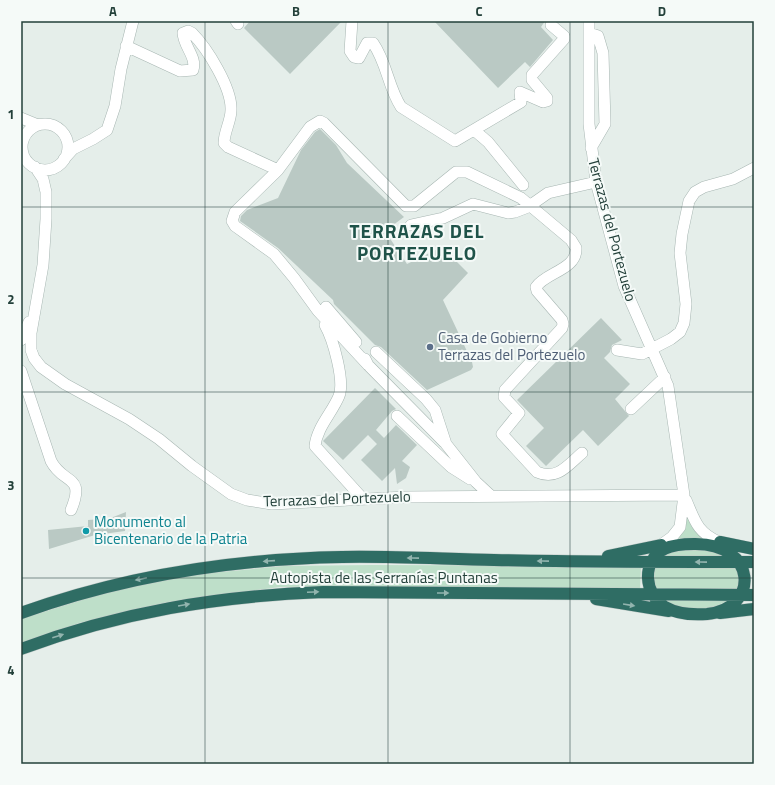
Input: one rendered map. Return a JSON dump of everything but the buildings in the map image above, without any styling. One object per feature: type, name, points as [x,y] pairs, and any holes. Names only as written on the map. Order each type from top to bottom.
[{"type":"highway","points":[[571,561],[694,544],[719,544],[754,549]]},
{"type":"highway","points":[[707,614],[723,610],[733,603],[739,595],[745,579],[740,562],[719,544]]},
{"type":"highway","points":[[662,548],[652,561],[647,575],[648,585],[652,594],[666,608],[682,613]]},
{"type":"highway","name":"Autopista de las Serranías Puntanas","points":[[21,613],[126,582],[175,572],[254,562],[343,557],[571,561],[754,562]]},
{"type":"highway","name":"Autopista de las Serranías Puntanas","points":[[21,649],[70,632],[131,615],[189,604],[254,595],[323,592],[754,595]]},
{"type":"highway","points":[[563,594],[682,613],[707,614],[754,609]]},
{"type":"street","name":"Terrazas del Portezuelo","points":[[60,163],[73,149],[107,130],[112,118],[126,46],[133,21]]},
{"type":"street","points":[[352,21],[350,52],[356,59],[359,58],[368,42],[373,43],[382,58],[396,98],[401,107],[455,141],[521,102],[520,92],[543,102],[547,101],[547,98],[532,80],[532,75],[564,39],[564,36],[551,25]]},
{"type":"street","name":"Terrazas del Portezuelo","points":[[588,26],[591,148],[596,182],[624,286],[651,350],[665,377],[671,400],[685,496],[698,527],[719,544]]},
{"type":"street","points":[[588,26],[598,36],[603,53],[605,124],[591,148]]},
{"type":"street","points":[[126,46],[180,72],[187,72],[193,70],[195,64],[192,55],[185,45],[183,33],[188,31],[192,33],[210,57],[230,99],[231,111],[224,144],[278,170]]},
{"type":"street","points":[[21,118],[38,124],[53,125],[64,134],[75,139],[93,139]]},
{"type":"street","points":[[490,495],[476,482],[446,444],[368,366],[355,340],[322,309],[274,254],[235,226],[232,221],[235,212],[278,170],[310,127],[320,121],[324,123],[406,206],[414,206],[456,172],[467,172],[521,198],[571,240],[576,248],[576,252],[571,262],[539,283],[536,287],[537,291],[562,320],[562,328],[504,390],[504,397],[519,413],[502,434],[537,472],[544,475],[558,474],[582,453]]},
{"type":"street","name":"Terrazas del Portezuelo","points":[[38,124],[22,134],[22,152],[29,164],[35,167],[44,179],[46,192],[46,241],[31,333],[31,350],[41,367],[65,384],[129,419],[160,439],[192,466],[231,494],[247,500],[272,504],[363,499],[490,495],[685,496]]},
{"type":"street","points":[[474,130],[488,142],[523,185]]},
{"type":"street","name":"Terrazas del Portezuelo","points":[[46,192],[51,176],[68,147],[64,134]]},
{"type":"street","points":[[35,167],[42,169],[60,163]]},
{"type":"street","points":[[617,350],[636,354],[651,350],[677,336],[684,323],[686,298],[680,253],[682,234],[689,201],[695,192],[704,187],[734,179],[754,168]]},
{"type":"street","points":[[412,225],[443,218],[473,204],[508,213],[516,212],[531,206],[548,193],[596,182]]},
{"type":"street","points":[[21,340],[35,307]]},
{"type":"street","points":[[322,309],[332,338],[341,385],[340,395],[316,437],[315,446],[363,499]]},
{"type":"street","points":[[376,352],[426,399],[435,410],[446,444]]},
{"type":"street","points":[[21,371],[51,461],[54,467],[74,482],[77,489],[76,497],[71,510]]},
{"type":"street","points":[[631,409],[665,377]]},
{"type":"street","points":[[397,416],[451,467],[476,482]]},
{"type":"street","name":"Terrazas del Portezuelo","points":[[662,548],[678,531],[685,496]]},
{"type":"green space","points":[[685,515],[689,515],[712,541],[672,540]]},
{"type":"green space","points":[[707,548],[730,557],[663,557],[669,552]]},
{"type":"green space","points":[[655,565],[738,566],[740,570],[737,591],[655,591],[653,587]]},
{"type":"green space","points":[[284,566],[641,566],[640,591],[381,586],[280,587],[168,602],[79,623],[21,645],[21,619],[133,584],[210,573]]},
{"type":"green space","points":[[662,599],[730,600],[709,609],[682,610]]},
{"type":"place","name":"Casa de Gobierno Terrazas del Portezuelo","points":[[430,347]]},
{"type":"place","name":"Monumento al Bicentenario de la Patria","points":[[86,531]]},
{"type":"district","name":"TERRAZAS DEL PORTEZUELO","points":[[417,242]]}]
